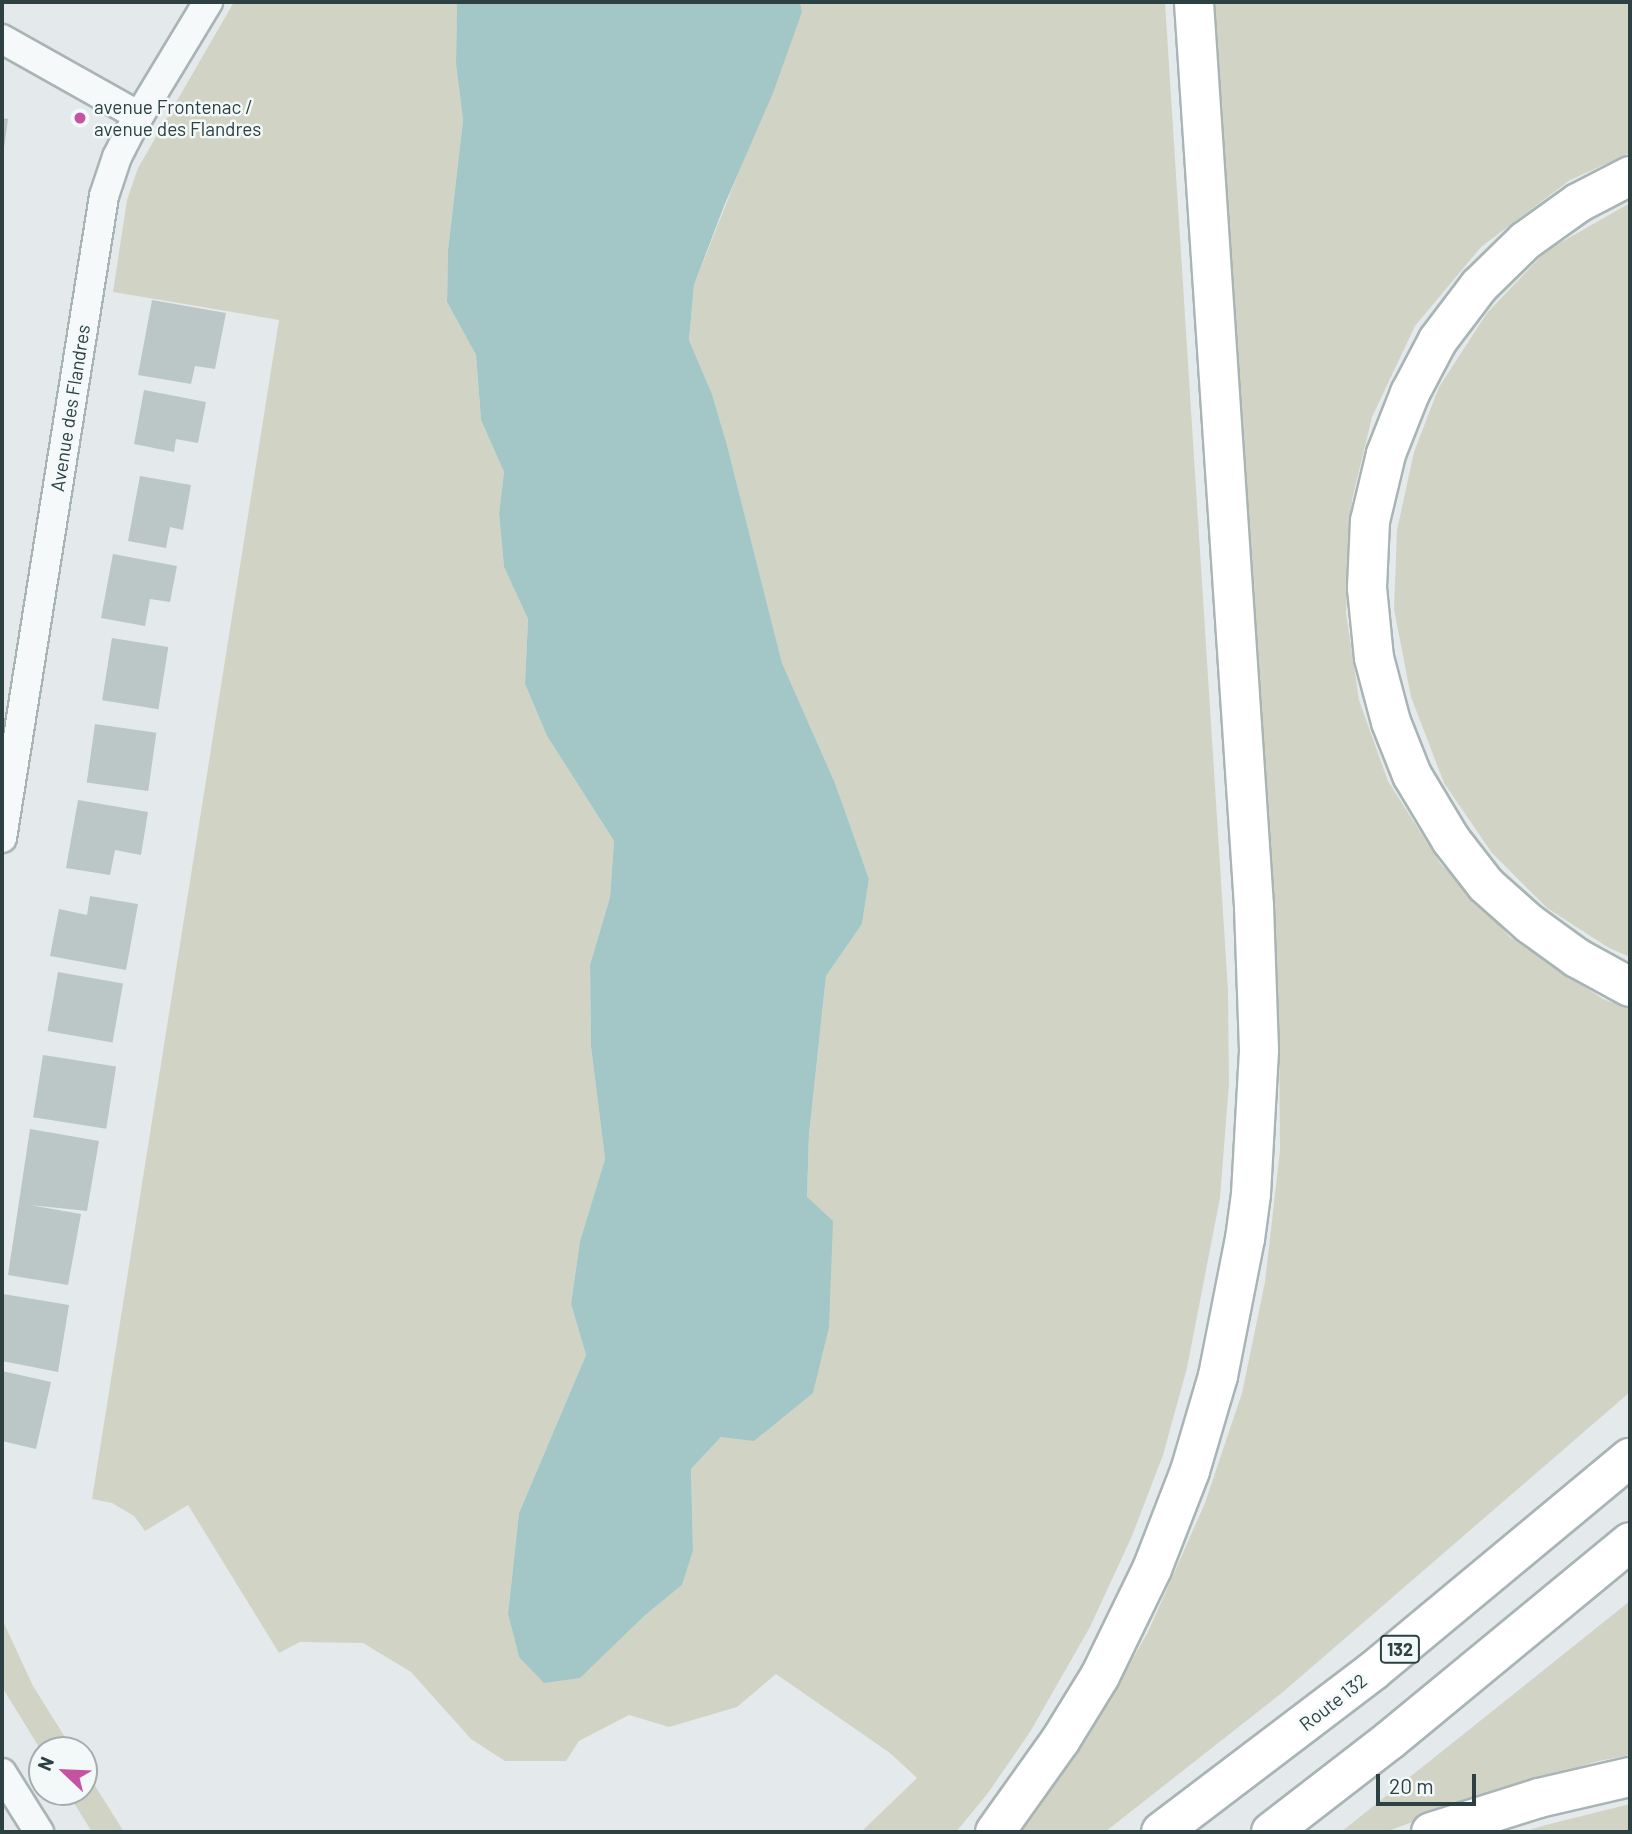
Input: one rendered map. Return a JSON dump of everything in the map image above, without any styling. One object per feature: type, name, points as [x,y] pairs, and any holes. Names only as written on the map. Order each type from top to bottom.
[{"type":"highway","points":[[995,1832],[1060,1741],[1100,1676],[1152,1569],[1190,1471],[1218,1376],[1245,1239],[1251,1194],[1259,1050],[1250,821],[1194,2]]},
{"type":"highway","points":[[1630,176],[1578,203],[1525,241],[1479,286],[1438,340],[1410,393],[1386,454],[1370,521],[1367,588],[1374,658],[1391,722],[1412,775],[1451,840],[1486,885],[1530,924],[1577,958],[1630,987]]},
{"type":"highway","name":"Route 132","points":[[1161,1832],[1384,1662],[1630,1458]]},
{"type":"highway","points":[[1271,1832],[1390,1740],[1630,1542]]},
{"type":"highway","points":[[1431,1832],[1539,1798],[1630,1777]]},
{"type":"street","name":"Avenue des Flandres","points":[[2,838],[99,220],[117,156],[208,2]]},
{"type":"street","points":[[2,38],[139,116]]},
{"type":"street","points":[[2,1773],[39,1832]]},
{"type":"shaded area","points":[[234,2],[457,2],[456,64],[463,120],[448,250],[447,302],[476,355],[481,420],[504,472],[499,513],[504,567],[528,619],[525,684],[547,736],[614,841],[610,897],[590,965],[591,1047],[605,1159],[580,1241],[571,1304],[586,1355],[519,1513],[508,1614],[519,1657],[643,1617],[682,1585],[693,1551],[691,1469],[721,1437],[807,1197],[809,1135],[826,976],[862,924],[869,879],[835,783],[782,663],[727,445],[712,394],[689,340],[694,285],[802,12],[800,2],[1165,2],[1228,990],[1229,1084],[1220,1198],[1187,1368],[1163,1455],[1132,1536],[1090,1627],[1030,1732],[988,1793],[956,1832],[861,1832],[917,1778],[890,1753],[776,1674],[737,1707],[669,1727],[629,1715],[579,1741],[566,1761],[505,1761],[471,1739],[411,1672],[363,1643],[300,1642],[279,1653],[188,1505],[145,1531],[134,1516],[112,1503],[92,1499],[279,320],[113,292],[127,200],[138,168]]},
{"type":"shaded area","points":[[1215,2],[1630,2],[1630,153],[1570,180],[1481,247],[1415,326],[1372,417],[1352,500],[1346,613],[1359,700],[1388,781],[1440,863],[1510,937],[1603,999],[1630,1009],[1630,1392],[1283,1692],[1105,1832],[1018,1832],[1085,1742],[1148,1632],[1205,1503],[1242,1393],[1265,1282],[1280,1150],[1279,1021]]},
{"type":"shaded area","points":[[1630,203],[1630,957],[1609,948],[1547,908],[1492,853],[1444,783],[1411,697],[1394,609],[1397,530],[1414,452],[1439,387],[1487,313],[1546,251]]},
{"type":"shaded area","points":[[1630,1601],[1630,1755],[1599,1761],[1501,1790],[1385,1832],[1341,1832]]},
{"type":"shaded area","points":[[2,1619],[33,1686],[64,1736],[32,1736],[2,1687]]},
{"type":"shaded area","points":[[98,1790],[124,1832],[92,1832],[76,1806],[98,1806]]},
{"type":"shaded area","points":[[1630,1804],[1630,1832],[1522,1832],[1546,1825]]},
{"type":"water","points":[[457,2],[800,2],[802,12],[773,93],[724,206],[694,285],[689,340],[712,394],[727,445],[782,663],[835,783],[869,879],[862,924],[826,976],[809,1135],[807,1197],[833,1221],[829,1327],[813,1393],[754,1441],[721,1437],[691,1469],[693,1551],[682,1585],[643,1617],[580,1678],[544,1683],[519,1657],[508,1614],[519,1513],[586,1355],[571,1304],[580,1241],[605,1159],[591,1047],[590,965],[610,897],[614,841],[547,736],[525,684],[528,619],[504,567],[499,513],[504,472],[481,420],[476,355],[447,302],[448,250],[463,120],[456,64]]},
{"type":"building","points":[[2,118],[8,119],[3,155],[2,155]]},
{"type":"building","points":[[152,300],[226,313],[215,369],[195,366],[191,384],[138,375]]},
{"type":"building","points":[[144,390],[206,402],[198,443],[176,439],[174,452],[134,444]]},
{"type":"building","points":[[140,476],[191,485],[183,530],[170,527],[166,548],[128,541]]},
{"type":"building","points":[[113,554],[177,566],[170,602],[150,599],[145,626],[101,618]]},
{"type":"building","points":[[112,638],[168,647],[158,709],[102,700]]},
{"type":"building","points":[[95,724],[156,733],[148,791],[87,782]]},
{"type":"building","points":[[78,800],[148,812],[141,855],[115,850],[110,875],[66,868]]},
{"type":"building","points":[[90,896],[138,904],[126,970],[50,956],[59,909],[87,915]]},
{"type":"building","points":[[58,972],[123,983],[113,1043],[48,1031]]},
{"type":"building","points":[[43,1055],[116,1067],[106,1129],[33,1117]]},
{"type":"building","points":[[30,1129],[99,1141],[87,1211],[30,1205],[81,1214],[68,1285],[8,1275]]},
{"type":"building","points":[[3,1294],[69,1305],[58,1372],[2,1361]]},
{"type":"building","points":[[2,1371],[51,1382],[36,1449],[2,1441]]},
{"type":"place","name":"avenue Frontenac / avenue des Flandres","points":[[80,118]]}]
